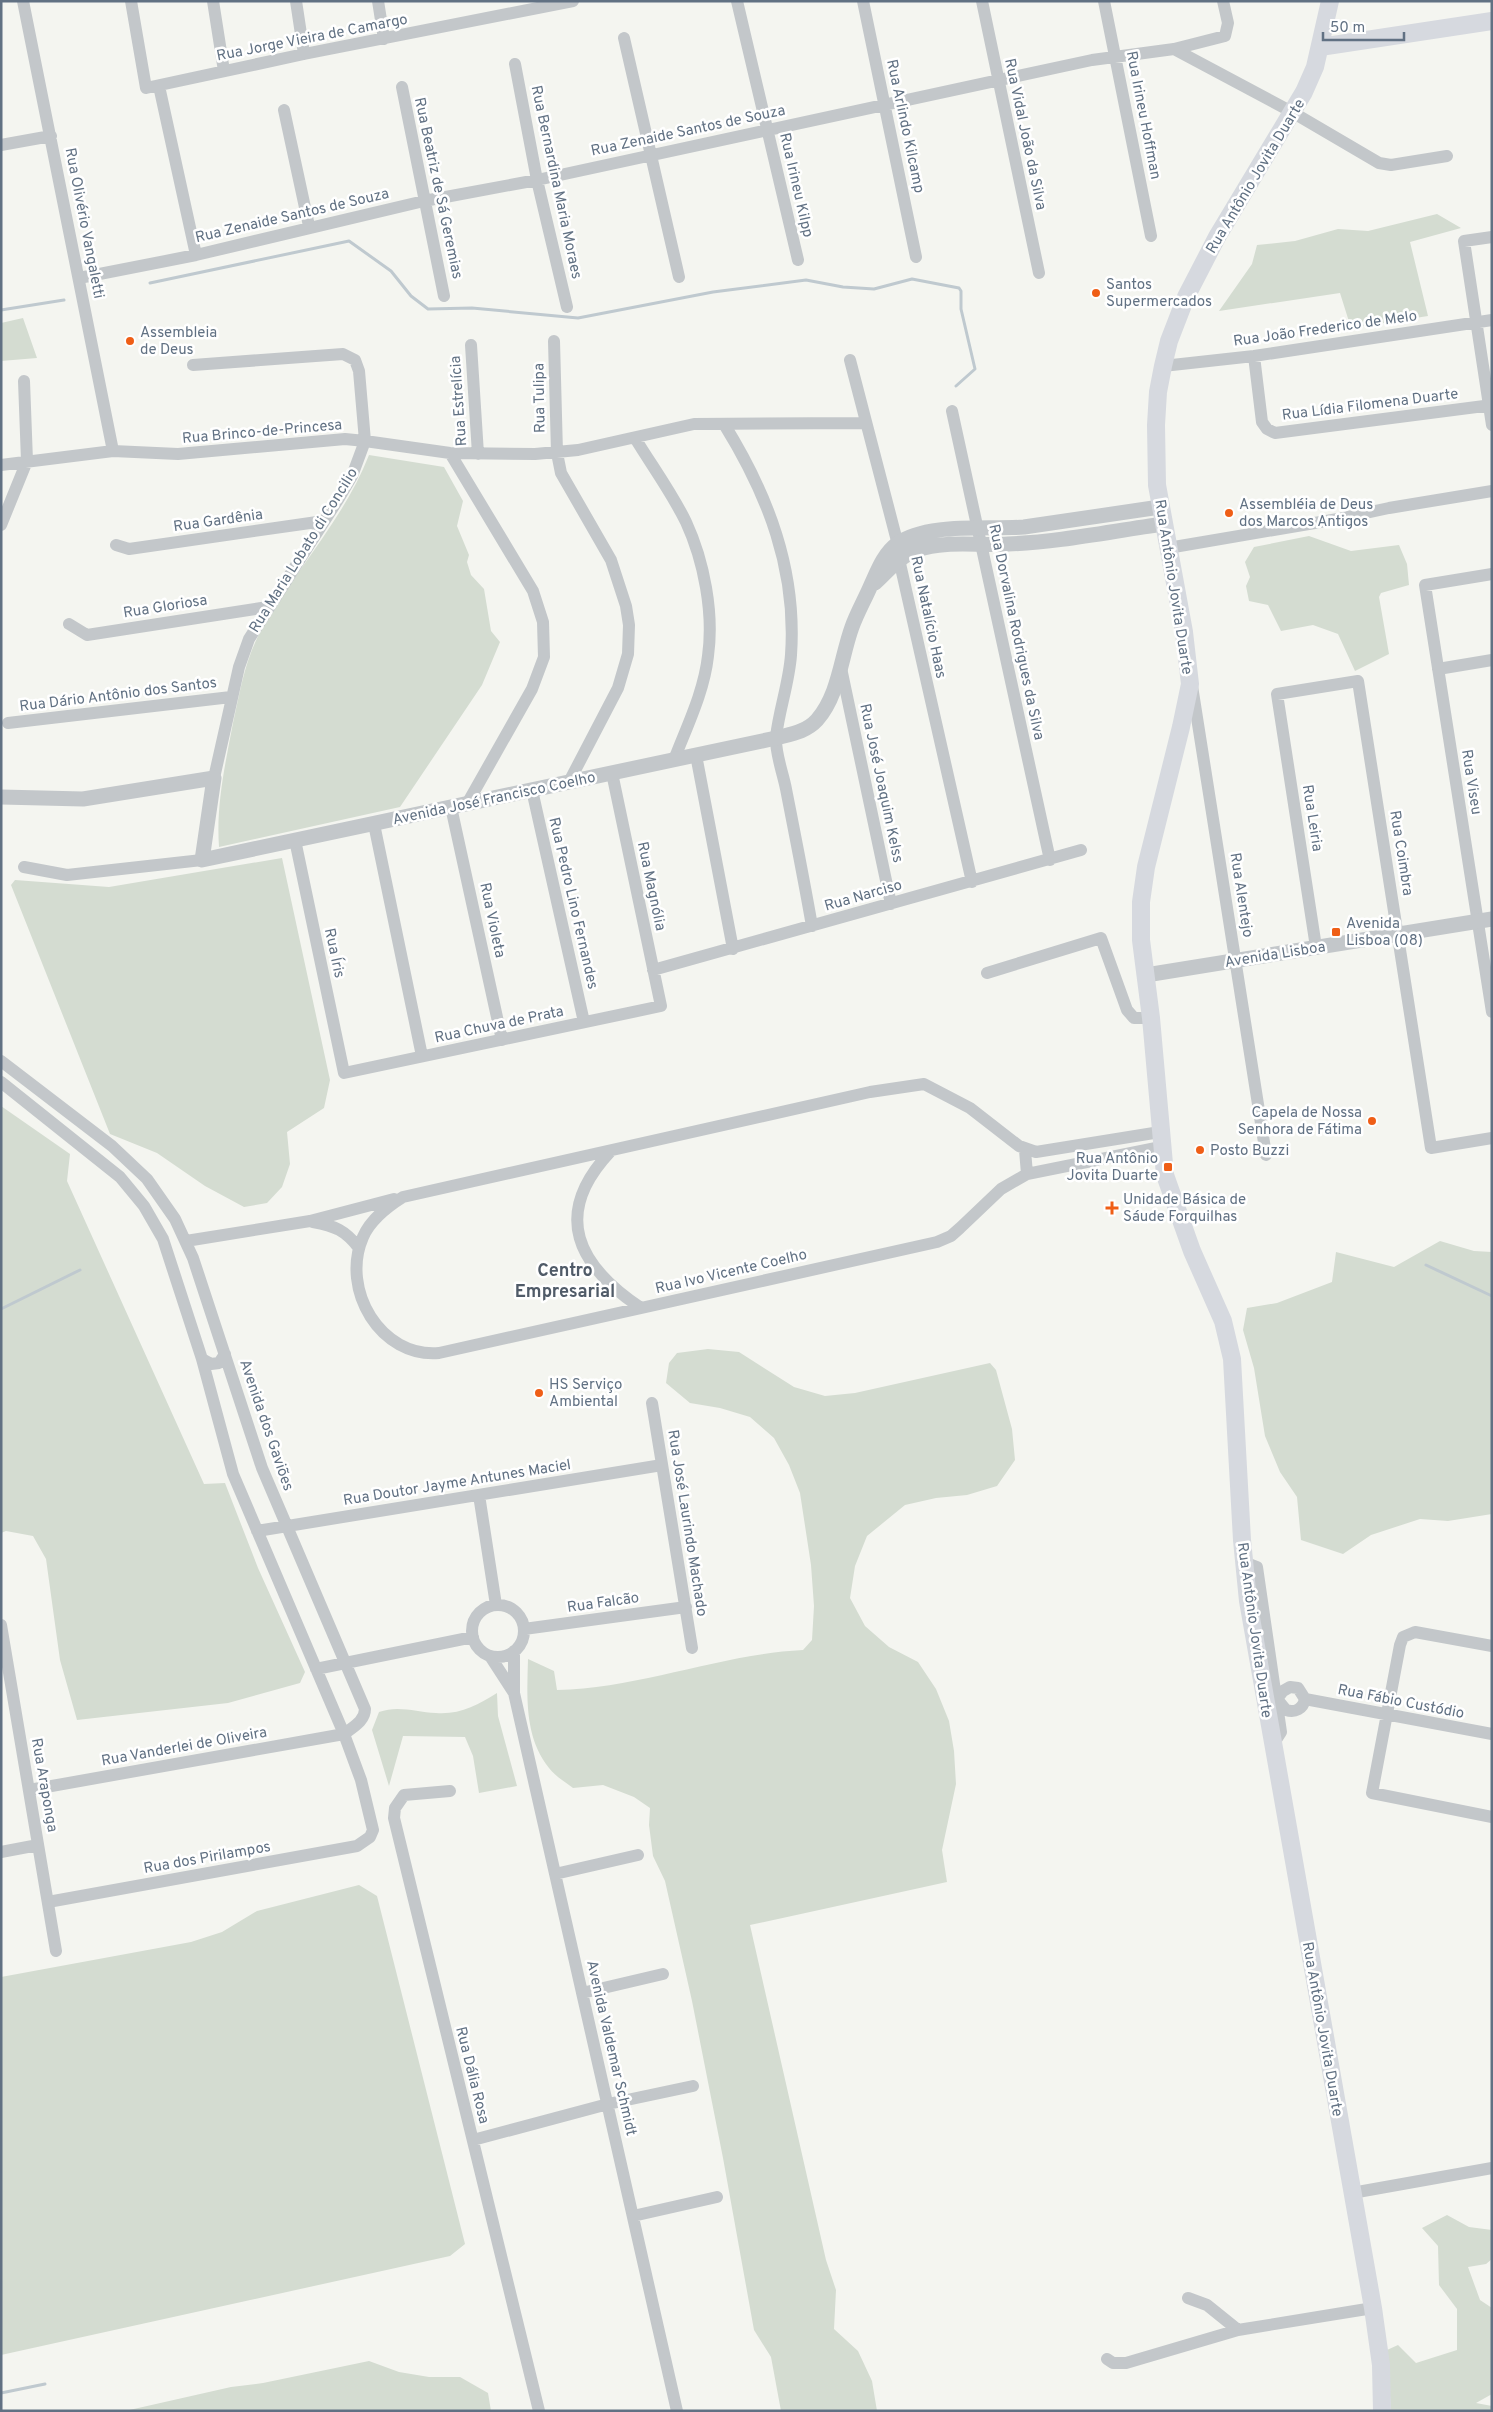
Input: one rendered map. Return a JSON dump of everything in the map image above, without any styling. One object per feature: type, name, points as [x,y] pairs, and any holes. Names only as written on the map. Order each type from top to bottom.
[{"type":"main road","name":"Rua Antônio Jovita Duarte","points":[[1330,1],[1320,48],[1310,79],[1217,237],[1186,297],[1169,341],[1163,366],[1158,392],[1156,465],[1162,515],[1190,669],[1188,696],[1143,883],[1141,928],[1151,1018],[1160,1140],[1165,1175],[1172,1198],[1223,1321],[1229,1341],[1235,1394],[1244,1562],[1249,1609],[1373,2308],[1381,2365],[1382,2411]]},
{"type":"main road","points":[[1320,48],[1492,22]]},
{"type":"street","name":"Rua Olivério Vangaletti","points":[[23,1],[113,451]]},
{"type":"street","name":"Rua Jorge Vieira de Camargo","points":[[131,1],[146,88],[304,54],[573,1]]},
{"type":"street","points":[[213,1],[224,71]]},
{"type":"street","points":[[296,1],[304,54]]},
{"type":"street","points":[[378,1],[384,38]]},
{"type":"street","name":"Rua Irineu Kilpp","points":[[737,1],[798,260]]},
{"type":"street","name":"Rua Arlindo Kilcamp","points":[[863,1],[916,257]]},
{"type":"street","name":"Rua Vidal João da Silva","points":[[982,1],[1038,273]]},
{"type":"street","name":"Rua Irineu Hoffman","points":[[1104,1],[1151,236]]},
{"type":"street","name":"Rua Zenaide Santos de Souza","points":[[79,278],[196,255],[310,226],[424,201],[537,180],[1115,55],[1174,48],[1225,36],[1228,23],[1223,1]]},
{"type":"street","points":[[624,38],[649,155],[679,277]]},
{"type":"street","points":[[1174,48],[1292,112],[1379,164],[1391,165],[1447,156]]},
{"type":"street","name":"Rua Bernardina Maria Moraes","points":[[515,64],[537,180],[567,308]]},
{"type":"street","points":[[159,86],[196,255]]},
{"type":"street","name":"Rua Beatriz de Sá Geremias","points":[[402,87],[444,296]]},
{"type":"street","points":[[284,110],[310,226]]},
{"type":"street","points":[[1,145],[51,136]]},
{"type":"street","points":[[1492,237],[1464,241],[1492,424]]},
{"type":"street","name":"Rua João Frederico de Melo","points":[[1163,366],[1254,356],[1492,320]]},
{"type":"street","name":"Rua Tulipa","points":[[554,341],[557,453],[561,473],[611,560],[622,590],[629,625],[628,654],[625,671],[570,782]]},
{"type":"street","name":"Rua Estrelícia","points":[[470,345],[478,454]]},
{"type":"street","points":[[193,365],[343,354],[355,360],[359,371],[365,441],[450,453],[557,453],[694,424],[866,423]]},
{"type":"street","name":"Rua Lídia Filomena Duarte","points":[[1254,356],[1262,422],[1267,429],[1275,432],[1490,405]]},
{"type":"street","name":"Rua Natalício Haas","points":[[850,360],[897,543],[899,561],[972,882]]},
{"type":"street","points":[[1,525],[27,461],[24,381]]},
{"type":"street","name":"Rua Dorvalina Rodrigues da Silva","points":[[952,411],[1050,860]]},
{"type":"street","points":[[724,424],[746,460],[764,497],[777,537],[786,574],[791,620],[791,656],[776,738],[812,926]]},
{"type":"street","points":[[635,438],[675,503],[690,533],[700,566],[707,604],[709,637],[704,676],[674,760]]},
{"type":"street","name":"Rua Brinco-de-Princesa","points":[[1,465],[113,451],[178,454],[345,440],[365,441]]},
{"type":"street","name":"Rua Maria Lobato di Concilio","points":[[202,860],[214,778],[238,667],[249,639],[268,606],[352,476],[365,441]]},
{"type":"street","points":[[450,453],[533,590],[542,612],[545,633],[544,657],[532,689],[467,804]]},
{"type":"street","points":[[1168,548],[1492,491]]},
{"type":"street","points":[[897,543],[925,533],[966,527],[1024,527],[1162,515]]},
{"type":"street","name":"Avenida José Francisco Coelho","points":[[870,587],[899,561],[915,550],[931,546],[1042,541],[1162,515]]},
{"type":"street","name":"Rua Gardênia","points":[[116,545],[129,549],[324,521]]},
{"type":"street","name":"Avenida José Francisco Coelho","points":[[24,868],[67,875],[202,860],[776,738],[804,730],[817,720],[828,702],[841,668],[852,627],[881,562],[897,543]]},
{"type":"street","name":"Rua Viseu","points":[[1492,574],[1425,586],[1438,669],[1485,920],[1492,1012]]},
{"type":"street","name":"Rua Gloriosa","points":[[69,624],[87,635],[268,606]]},
{"type":"street","points":[[1438,669],[1492,660]]},
{"type":"street","name":"Rua José Joaquim Kelss","points":[[841,668],[891,904]]},
{"type":"street","name":"Rua Alentejo","points":[[1190,669],[1266,1155]]},
{"type":"street","name":"Rua Leiria","points":[[1316,947],[1277,694],[1358,681]]},
{"type":"street","name":"Rua Coimbra","points":[[1358,681],[1432,1148],[1492,1138]]},
{"type":"street","name":"Rua Dário Antônio dos Santos","points":[[8,723],[232,697]]},
{"type":"street","points":[[1176,748],[1188,741],[1197,742],[1202,745]]},
{"type":"street","points":[[696,755],[733,948]]},
{"type":"street","name":"Rua Magnólia","points":[[612,773],[661,1006]]},
{"type":"street","points":[[1,797],[83,799],[214,778]]},
{"type":"street","name":"Rua Pedro Lino Fernandes","points":[[532,790],[584,1022]]},
{"type":"street","name":"Rua Violeta","points":[[451,807],[502,1040]]},
{"type":"street","points":[[374,824],[422,1056]]},
{"type":"street","name":"Rua Íris","points":[[295,840],[344,1073]]},
{"type":"street","name":"Rua Narciso","points":[[653,970],[1081,850]]},
{"type":"street","name":"Avenida Lisboa","points":[[1146,975],[1485,920]]},
{"type":"street","points":[[987,973],[1101,938],[1127,1010],[1134,1018],[1151,1018]]},
{"type":"street","name":"Rua Chuva de Prata","points":[[344,1073],[661,1006]]},
{"type":"street","name":"Avenida dos Gaviões","points":[[1,1061],[102,1137],[147,1179],[164,1200],[186,1241],[262,1468],[365,1709],[365,1716],[344,1734]]},
{"type":"street","points":[[1,1082],[92,1153],[134,1192],[163,1240],[202,1359],[233,1474],[344,1734]]},
{"type":"street","name":"Rua Ivo Vicente Coelho","points":[[186,1241],[310,1221],[403,1197],[610,1152],[870,1092],[924,1084],[970,1108],[1025,1150]]},
{"type":"street","points":[[1027,1174],[1025,1150],[1036,1152],[1054,1151],[1160,1140]]},
{"type":"street","name":"Rua Ivo Vicente Coelho","points":[[403,1197],[390,1205],[371,1223],[359,1248],[357,1262],[358,1288],[371,1318],[391,1340],[403,1348],[428,1354],[459,1350],[937,1242],[951,1236],[1001,1189],[1027,1174],[1160,1140]]},
{"type":"street","points":[[610,1152],[599,1164],[586,1186],[578,1220],[579,1236],[583,1251],[597,1272],[610,1286],[641,1308]]},
{"type":"street","points":[[134,1192],[138,1181],[147,1179]]},
{"type":"street","name":"Rua Ivo Vicente Coelho","points":[[310,1221],[328,1225],[346,1233],[359,1248]]},
{"type":"street","points":[[202,1359],[211,1364],[219,1363],[225,1354]]},
{"type":"street","name":"Rua José Laurindo Machado","points":[[652,1403],[692,1648]]},
{"type":"street","name":"Rua Doutor Jayme Antunes Maciel","points":[[257,1531],[662,1465]]},
{"type":"street","points":[[479,1495],[496,1605]]},
{"type":"street","points":[[1244,1562],[1257,1567],[1277,1699],[1280,1732],[1272,1746]]},
{"type":"street","points":[[490,1656],[499,1657],[514,1651],[520,1645],[524,1630],[518,1614],[504,1606],[496,1605],[480,1612],[473,1628],[473,1637],[477,1645],[490,1656],[514,1693]]},
{"type":"street","name":"Rua Falcão","points":[[524,1630],[686,1607]]},
{"type":"street","name":"Rua Araponga","points":[[1,1625],[56,1951]]},
{"type":"street","points":[[1492,1646],[1419,1632],[1407,1634],[1400,1645],[1372,1793],[1492,1817]]},
{"type":"street","points":[[316,1669],[473,1637]]},
{"type":"street","points":[[514,1651],[514,1693]]},
{"type":"street","points":[[1290,1687],[1298,1688],[1304,1699],[1302,1707],[1294,1712],[1286,1710],[1277,1699],[1282,1691],[1290,1687]]},
{"type":"street","name":"Avenida Valdemar Schmidt","points":[[514,1693],[677,2411]]},
{"type":"street","name":"Rua Fábio Custódio","points":[[1304,1699],[1492,1734]]},
{"type":"street","name":"Rua Vanderlei de Oliveira","points":[[29,1790],[344,1734]]},
{"type":"street","name":"Rua dos Pirilampos","points":[[48,1902],[357,1846],[370,1837],[373,1830],[366,1795],[344,1734]]},
{"type":"street","name":"Rua Dália Rosa","points":[[450,1791],[404,1795],[395,1808],[394,1818],[539,2411]]},
{"type":"street","points":[[1,1852],[38,1846]]},
{"type":"street","points":[[555,1874],[638,1855]]},
{"type":"street","points":[[582,1992],[663,1974]]},
{"type":"street","points":[[473,2140],[608,2104],[693,2086]]},
{"type":"street","points":[[1352,2193],[1492,2168]]},
{"type":"street","points":[[633,2216],[717,2196]]},
{"type":"street","points":[[1188,2298],[1207,2305],[1238,2330]]},
{"type":"street","points":[[1107,2359],[1113,2363],[1126,2363],[1238,2330],[1373,2308]]},
{"type":"shaded area","points":[[1437,214],[1461,228],[1410,242],[1428,316],[1351,328],[1340,293],[1219,311],[1252,264],[1257,245],[1295,241],[1338,229],[1368,231]]},
{"type":"shaded area","points":[[23,318],[37,358],[1,361],[1,323]]},
{"type":"shaded area","points":[[369,455],[444,467],[463,501],[457,526],[469,555],[467,562],[471,575],[484,589],[491,631],[500,642],[482,685],[400,807],[219,847],[220,800],[224,770],[241,687],[251,652],[275,607],[333,523],[359,478]]},
{"type":"shaded area","points":[[1309,536],[1351,551],[1399,545],[1407,564],[1409,585],[1381,593],[1379,597],[1389,654],[1355,671],[1338,634],[1313,625],[1281,631],[1268,605],[1249,601],[1246,586],[1250,577],[1245,562],[1254,547]]},
{"type":"shaded area","points":[[282,858],[330,1080],[324,1108],[287,1132],[290,1164],[282,1187],[267,1203],[244,1207],[205,1186],[157,1153],[110,1134],[11,885],[15,880],[109,887]]},
{"type":"shaded area","points":[[1,1106],[70,1154],[67,1181],[204,1484],[225,1483],[258,1568],[305,1672],[300,1683],[228,1703],[77,1720],[60,1660],[46,1559],[33,1536],[6,1531],[1,1533]]},
{"type":"shaded area","points":[[1440,1241],[1474,1251],[1492,1252],[1492,1514],[1448,1521],[1420,1519],[1371,1535],[1343,1554],[1301,1540],[1297,1497],[1280,1472],[1265,1436],[1254,1368],[1243,1330],[1247,1308],[1277,1303],[1332,1282],[1336,1252],[1394,1267]]},
{"type":"shaded area","points":[[708,1349],[739,1352],[794,1387],[825,1396],[855,1393],[990,1363],[996,1370],[1012,1429],[1015,1460],[997,1486],[967,1495],[936,1498],[905,1505],[867,1536],[855,1566],[850,1598],[865,1626],[889,1647],[918,1662],[936,1689],[949,1721],[954,1751],[956,1784],[942,1850],[947,1882],[750,1925],[826,2260],[836,2290],[834,2329],[858,2351],[872,2381],[877,2411],[781,2411],[771,2357],[754,2330],[692,2001],[665,1881],[653,1856],[649,1825],[650,1808],[634,1797],[603,1785],[573,1788],[551,1771],[541,1756],[531,1730],[527,1687],[528,1659],[554,1671],[557,1690],[588,1688],[650,1678],[741,1658],[803,1650],[812,1640],[814,1606],[811,1565],[800,1493],[789,1465],[774,1438],[750,1417],[720,1408],[690,1403],[666,1383],[669,1363],[677,1353]]},
{"type":"shaded area","points":[[497,1693],[498,1716],[517,1786],[479,1793],[473,1756],[465,1737],[403,1736],[389,1786],[372,1730],[379,1712],[393,1709],[436,1713],[460,1711]]},
{"type":"shaded area","points":[[359,1885],[377,1896],[465,2244],[450,2256],[1,2355],[1,1977],[191,1942],[222,1932],[257,1911]]},
{"type":"shaded area","points":[[1447,2215],[1469,2227],[1492,2230],[1492,2259],[1486,2264],[1468,2267],[1480,2300],[1492,2308],[1492,2394],[1476,2403],[1492,2406],[1492,2411],[1391,2411],[1387,2350],[1398,2345],[1416,2363],[1457,2350],[1457,2309],[1439,2285],[1438,2246],[1422,2228]]},
{"type":"shaded area","points":[[369,2361],[399,2372],[429,2377],[460,2377],[488,2393],[491,2411],[125,2411],[231,2387],[263,2383]]},
{"type":"waterway","points":[[150,283],[349,241],[391,271],[411,296],[428,309],[472,308],[578,318],[713,292],[806,280],[843,287],[874,289],[912,279],[959,288],[961,291],[961,309],[975,369],[956,386]]},
{"type":"waterway","points":[[1,310],[64,300]]},
{"type":"waterway","points":[[1426,1265],[1492,1296]]},
{"type":"waterway","points":[[1,1309],[80,1270]]},
{"type":"waterway","points":[[1,2393],[45,2384]]},
{"type":"place","name":"Santos Supermercados","points":[[1096,293]]},
{"type":"place","name":"Assembleia de Deus","points":[[130,341]]},
{"type":"place","name":"Assembléia de Deus dos Marcos Antigos","points":[[1229,513]]},
{"type":"place","name":"Avenida Lisboa (08)","points":[[1336,932]]},
{"type":"place","name":"Capela de Nossa Senhora de Fátima","points":[[1372,1121]]},
{"type":"place","name":"Posto Buzzi","points":[[1200,1150]]},
{"type":"place","name":"Rua Antônio Jovita Duarte","points":[[1168,1167]]},
{"type":"place","name":"Unidade Básica de Sáude Forquilhas","points":[[1112,1208]]},
{"type":"place","name":"HS Serviço Ambiental","points":[[539,1393]]},
{"type":"district","name":"Centro Empresarial","points":[[565,1280]]}]
